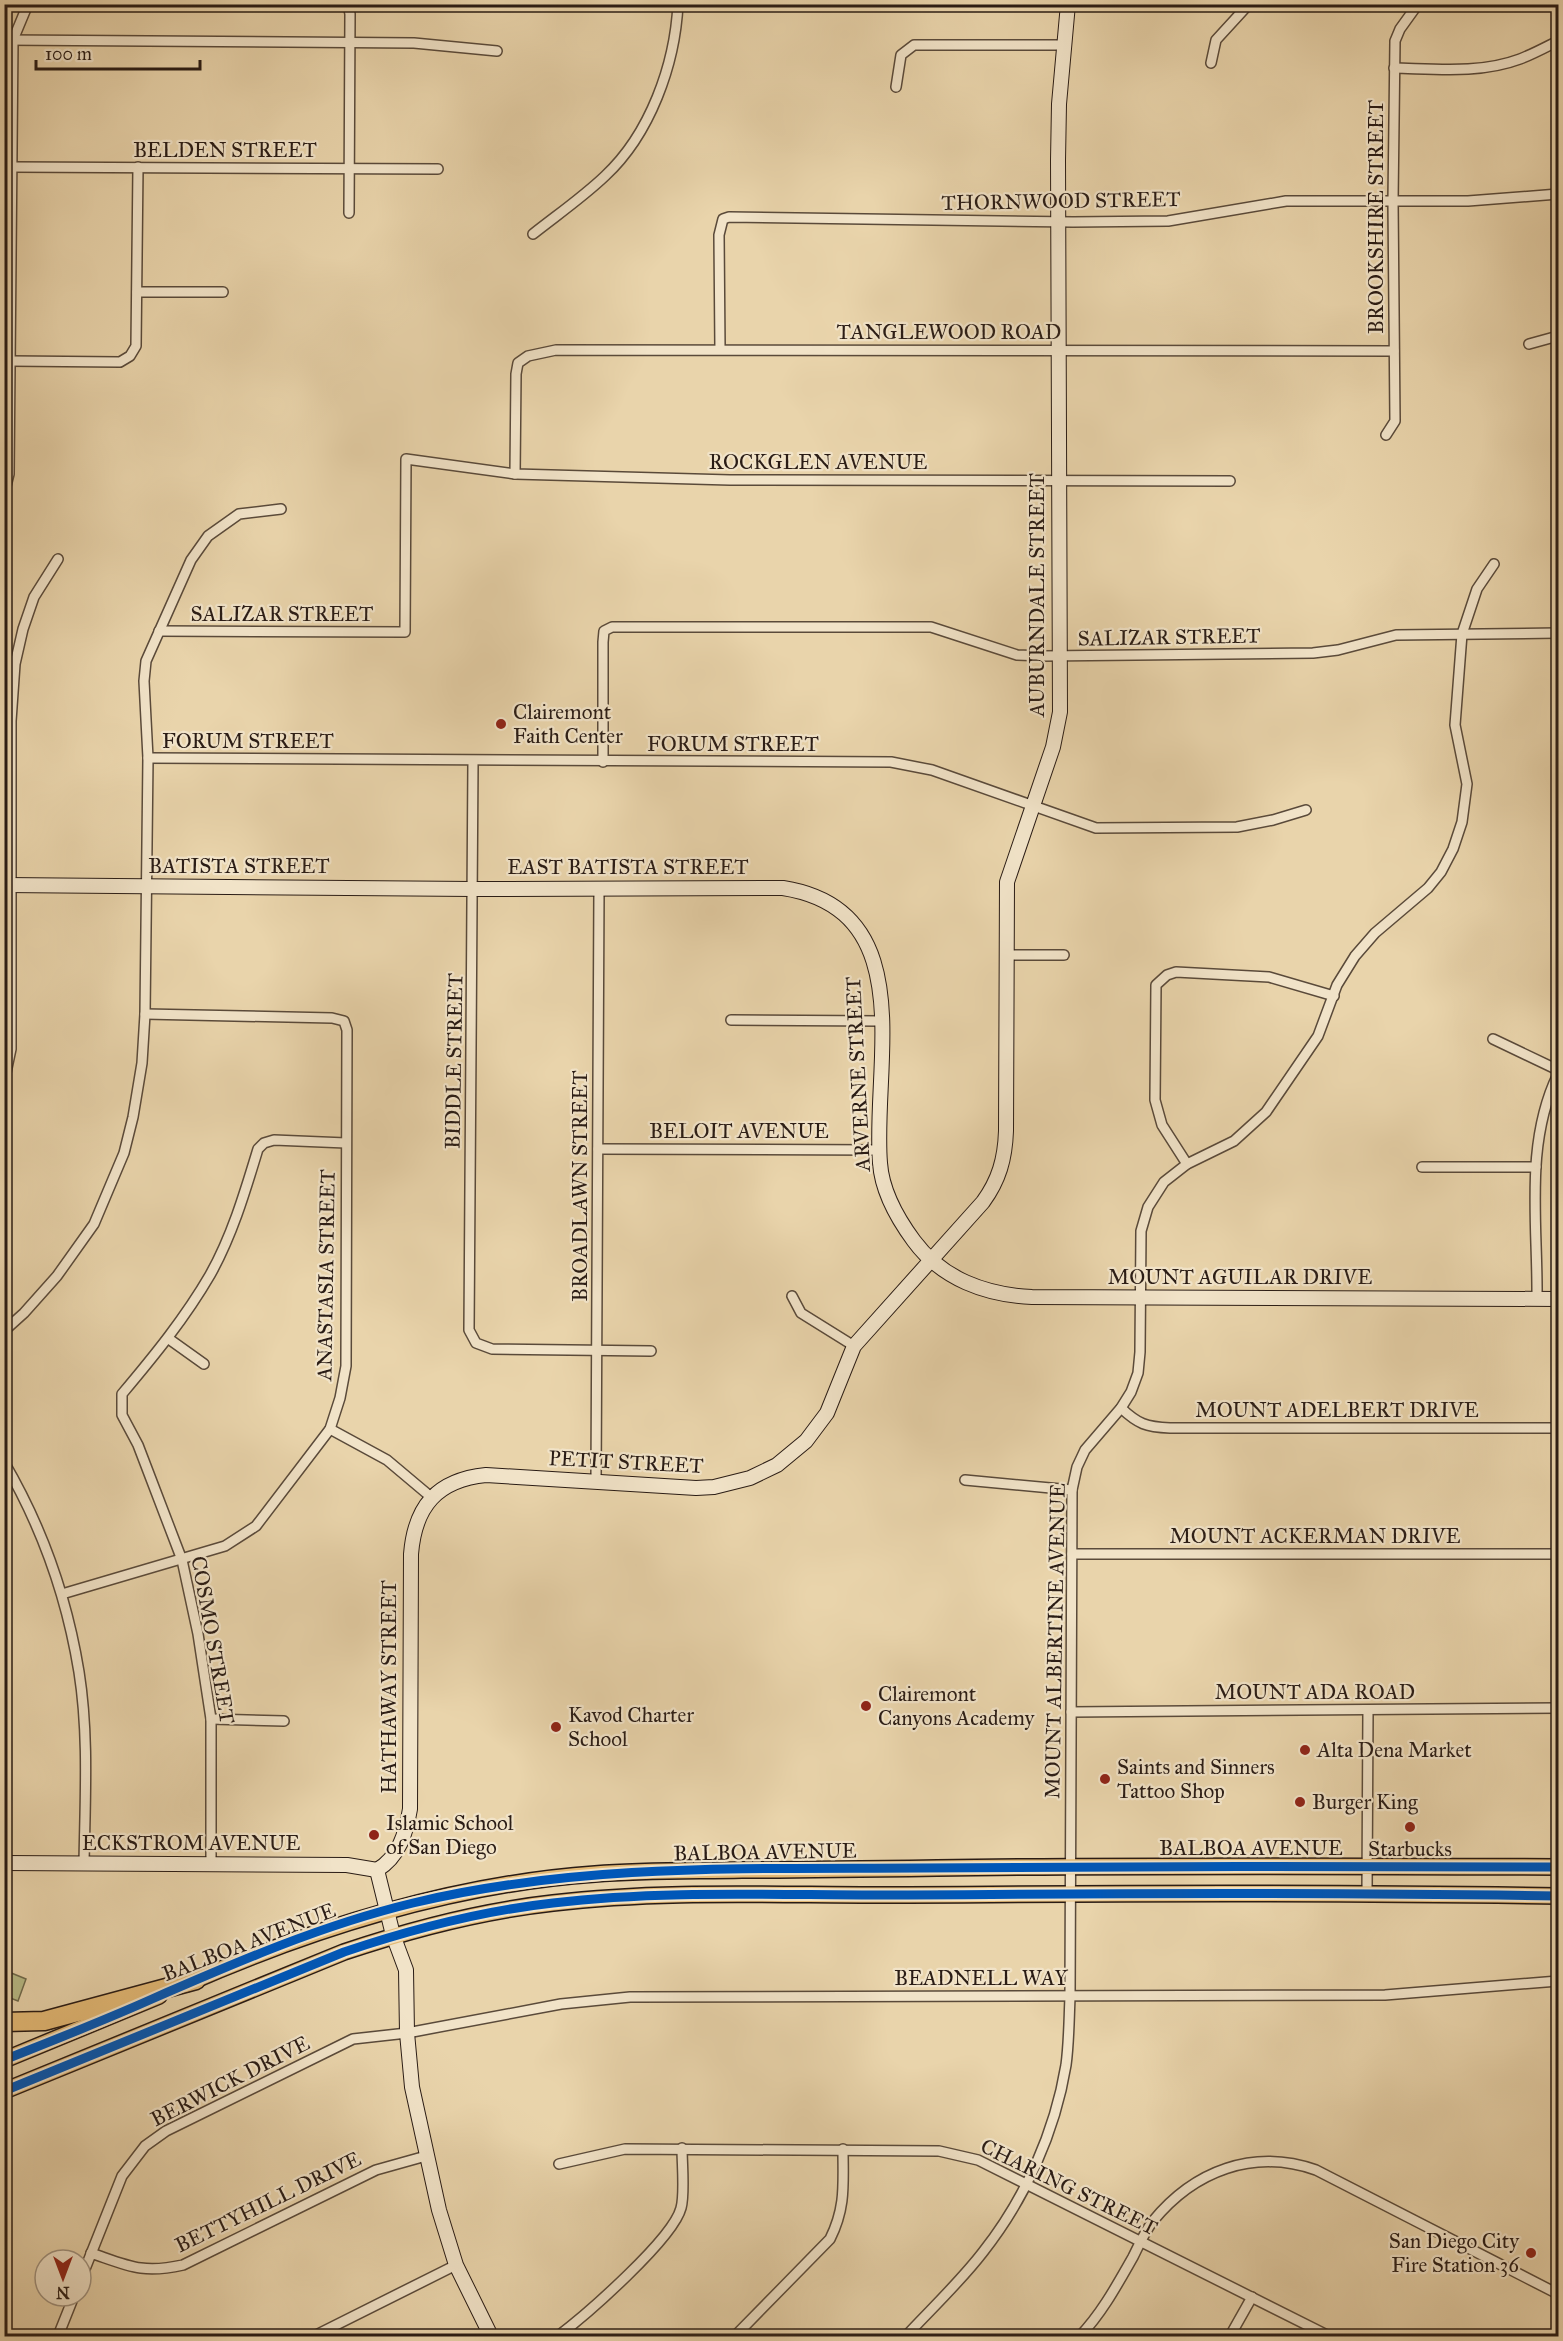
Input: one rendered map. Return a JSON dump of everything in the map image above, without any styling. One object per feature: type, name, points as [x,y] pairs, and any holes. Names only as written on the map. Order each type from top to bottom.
[{"type":"highway","points":[[4,2022],[44,2021],[196,1980]]},
{"type":"main road","name":"BALBOA AVENUE","points":[[4,2060],[266,1950],[333,1926],[387,1910],[461,1893],[594,1874],[833,1868],[1071,1866],[1558,1867]]},
{"type":"main road","name":"BALBOA AVENUE","points":[[4,2091],[323,1960],[393,1935],[470,1916],[551,1903],[603,1898],[673,1896],[1071,1893],[1367,1893],[1558,1896]]},
{"type":"street","points":[[4,490],[9,474],[12,167],[9,40],[28,4]]},
{"type":"street","points":[[348,4],[351,14],[349,213]]},
{"type":"street","points":[[533,234],[606,176],[630,147],[646,120],[668,66],[677,25],[678,4]]},
{"type":"street","name":"AUBURNDALE STREET","points":[[931,1261],[993,1188],[1005,1154],[1007,882],[1058,730],[1060,656],[1059,112],[1068,4]]},
{"type":"street","points":[[1211,63],[1216,40],[1249,4]]},
{"type":"street","name":"BROOKSHIRE STREET","points":[[1386,435],[1395,421],[1394,68],[1397,35],[1418,4]]},
{"type":"street","points":[[9,40],[414,43],[497,51]]},
{"type":"street","points":[[1394,68],[1471,70],[1496,66],[1520,59],[1558,40]]},
{"type":"street","points":[[896,87],[901,55],[914,45],[1064,45]]},
{"type":"street","name":"BELDEN STREET","points":[[12,167],[438,169]]},
{"type":"street","points":[[10,361],[120,362],[130,356],[136,345],[138,167]]},
{"type":"street","name":"THORNWOOD STREET","points":[[720,349],[718,235],[723,219],[729,217],[1058,222],[1168,221],[1286,201],[1468,201],[1558,194]]},
{"type":"street","points":[[137,292],[223,292]]},
{"type":"street","points":[[1528,344],[1558,336]]},
{"type":"street","name":"TANGLEWOOD ROAD","points":[[515,474],[518,363],[528,356],[556,350],[1394,351]]},
{"type":"street","name":"ROCKGLEN AVENUE","points":[[405,632],[406,459],[515,474],[742,480],[1230,481]]},
{"type":"street","points":[[4,1331],[24,1313],[57,1276],[94,1224],[124,1153],[133,1117],[142,1063],[145,1014],[148,758],[144,681],[146,662],[191,560],[208,536],[239,514],[281,509]]},
{"type":"street","points":[[4,1082],[10,1049],[8,885],[11,721],[15,664],[23,629],[34,597],[58,559]]},
{"type":"street","name":"MOUNT ALBERTINE AVENUE","points":[[906,2337],[983,2252],[1026,2185],[1045,2140],[1062,2087],[1066,2063],[1070,1997],[1072,1490],[1077,1467],[1085,1450],[1121,1408],[1131,1392],[1137,1373],[1140,1352],[1141,1231],[1148,1207],[1164,1182],[1187,1164],[1234,1141],[1266,1112],[1318,1036],[1337,985],[1355,956],[1375,933],[1428,888],[1441,872],[1453,849],[1462,822],[1467,784],[1455,725],[1462,634],[1477,589],[1494,564]]},
{"type":"street","name":"SALIZAR STREET","points":[[603,762],[603,642],[604,631],[612,627],[931,627],[1017,656],[1313,653],[1338,650],[1396,635],[1558,633]]},
{"type":"street","name":"SALIZAR STREET","points":[[159,631],[405,632]]},
{"type":"street","name":"FORUM STREET","points":[[148,758],[891,762],[932,770],[1096,828],[1237,827],[1274,820],[1306,810]]},
{"type":"street","name":"BIDDLE STREET","points":[[473,761],[469,1330],[476,1344],[492,1349],[597,1351]]},
{"type":"street","name":"BATISTA STREET","points":[[8,885],[473,889]]},
{"type":"street","name":"EAST BATISTA STREET","points":[[473,889],[783,888]]},
{"type":"street","name":"ARVERNE STREET","points":[[783,888],[805,891],[837,907],[859,928],[871,951],[876,973],[881,1021],[880,1164],[886,1192],[898,1219],[931,1261]]},
{"type":"street","name":"BROADLAWN STREET","points":[[596,1482],[599,889]]},
{"type":"street","points":[[1005,955],[1064,954]]},
{"type":"street","points":[[1187,1164],[1162,1125],[1155,1100],[1156,985],[1167,975],[1176,972],[1269,977],[1334,996]]},
{"type":"street","name":"ANASTASIA STREET","points":[[62,1594],[225,1546],[256,1526],[330,1429],[340,1398],[346,1366],[347,1030],[344,1021],[332,1018],[145,1014]]},
{"type":"street","points":[[731,1020],[881,1021]]},
{"type":"street","points":[[1493,1039],[1558,1072],[1548,1095],[1537,1145],[1537,1299]]},
{"type":"street","points":[[204,1364],[169,1339],[211,1273],[240,1207],[258,1149],[264,1143],[274,1140],[346,1143]]},
{"type":"street","name":"BELOIT AVENUE","points":[[598,1149],[880,1150]]},
{"type":"street","points":[[1422,1167],[1536,1167]]},
{"type":"street","name":"MOUNT AGUILAR DRIVE","points":[[931,1261],[959,1280],[1006,1296],[1139,1299],[1558,1299]]},
{"type":"street","name":"PETIT STREET","points":[[431,1497],[460,1479],[486,1475],[696,1488],[750,1478],[771,1468],[806,1441],[822,1420],[836,1394],[854,1346],[931,1261]]},
{"type":"street","points":[[792,1296],[801,1313],[854,1346]]},
{"type":"street","name":"COSMO STREET","points":[[169,1339],[122,1394],[122,1415],[138,1445],[182,1560],[198,1634],[211,1719],[211,1864]]},
{"type":"street","points":[[597,1351],[651,1351]]},
{"type":"street","name":"MOUNT ADELBERT DRIVE","points":[[1121,1408],[1133,1419],[1148,1427],[1558,1428]]},
{"type":"street","points":[[330,1429],[387,1461],[431,1497]]},
{"type":"street","points":[[4,1462],[23,1494],[62,1594],[79,1673],[85,1738],[84,1864]]},
{"type":"street","points":[[965,1480],[1072,1490]]},
{"type":"street","name":"HATHAWAY STREET","points":[[377,1870],[386,1865],[394,1855],[407,1826],[410,1809],[411,1554],[416,1525],[431,1497]]},
{"type":"street","name":"MOUNT ACKERMAN DRIVE","points":[[1072,1554],[1558,1554]]},
{"type":"street","name":"MOUNT ADA ROAD","points":[[1071,1712],[1558,1708]]},
{"type":"street","points":[[1367,1893],[1368,1710]]},
{"type":"street","points":[[211,1719],[284,1721]]},
{"type":"street","name":"ECKSTROM AVENUE","points":[[4,1863],[347,1865],[377,1870]]},
{"type":"street","points":[[377,1870],[393,1935],[406,1970],[407,2033],[412,2087],[439,2210],[456,2265],[491,2337]]},
{"type":"street","name":"BEADNELL WAY","points":[[407,2033],[561,2004],[630,1997],[1385,1995],[1558,1981]]},
{"type":"street","name":"BERWICK DRIVE","points":[[93,2248],[122,2176],[145,2146],[166,2131],[353,2039],[407,2033]]},
{"type":"street","points":[[558,2337],[586,2315],[637,2265],[668,2230],[681,2208],[682,2148]]},
{"type":"street","name":"CHARING STREET","points":[[560,2164],[625,2149],[939,2151],[978,2160],[1329,2337]]},
{"type":"street","points":[[735,2337],[830,2239],[839,2221],[843,2201],[843,2149]]},
{"type":"street","name":"BETTYHILL DRIVE","points":[[93,2254],[141,2269],[159,2270],[183,2265],[375,2170],[426,2156]]},
{"type":"street","points":[[1080,2337],[1111,2297],[1152,2222],[1182,2190],[1217,2171],[1257,2160],[1299,2164],[1316,2170],[1558,2294]]},
{"type":"street","points":[[314,2337],[456,2265]]},
{"type":"street","points":[[1230,2337],[1252,2297]]},
{"type":"street","points":[[58,2337],[69,2308]]},
{"type":"green space","points":[[4,1970],[26,1979],[18,2001],[5,1996]]},
{"type":"cycle path","points":[[4,2060],[313,1933],[413,1903],[476,1890],[538,1881],[602,1875],[729,1869],[1558,1867]]},
{"type":"cycle path","points":[[4,2091],[344,1952],[447,1922],[526,1906],[641,1896],[730,1894],[1315,1893],[1558,1896]]},
{"type":"place","name":"Clairemont Faith Center","points":[[501,724]]},
{"type":"place","name":"Clairemont Canyons Academy","points":[[866,1706]]},
{"type":"place","name":"Kavod Charter School","points":[[556,1727]]},
{"type":"place","name":"Alta Dena Market","points":[[1305,1750]]},
{"type":"place","name":"Saints and Sinners Tattoo Shop","points":[[1105,1779]]},
{"type":"place","name":"Burger King","points":[[1300,1802]]},
{"type":"place","name":"Starbucks","points":[[1410,1827]]},
{"type":"place","name":"Islamic School of San Diego","points":[[374,1835]]},
{"type":"place","name":"San Diego City Fire Station 36","points":[[1531,2253]]}]
